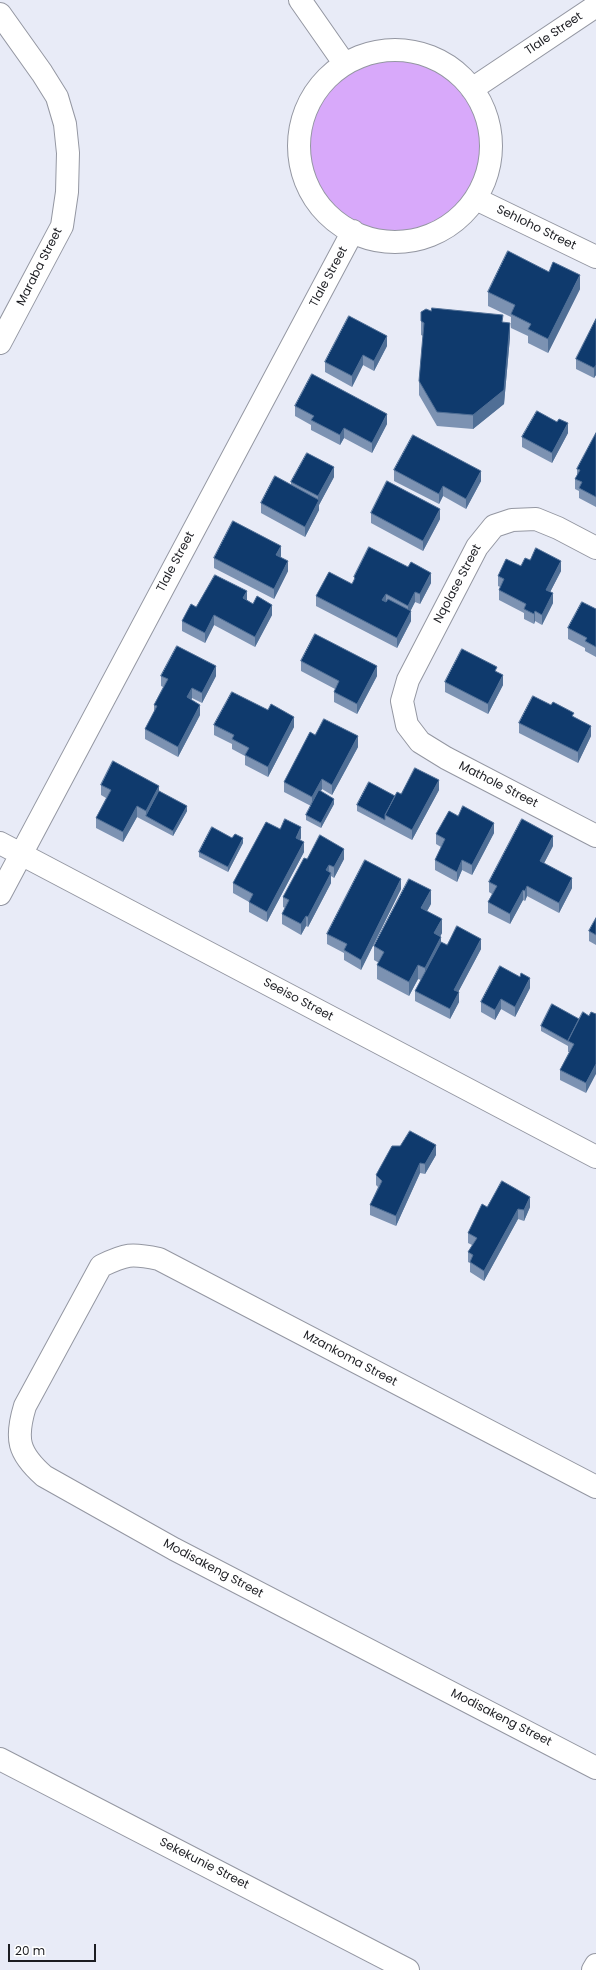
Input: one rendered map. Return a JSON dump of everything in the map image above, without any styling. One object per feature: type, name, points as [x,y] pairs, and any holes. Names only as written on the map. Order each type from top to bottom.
[{"type":"street","points":[[300,0],[344,63]]},
{"type":"street","name":"Tlale Street","points":[[472,89],[596,6]]},
{"type":"street","name":"Maraba Street","points":[[0,14],[57,96],[64,124],[68,153],[68,192],[62,226],[0,343]]},
{"type":"street","points":[[408,50],[433,57],[461,75],[481,102],[491,134],[489,168],[476,199],[453,223],[434,234],[402,242],[368,238],[338,224],[315,200],[306,182],[298,149],[303,115],[319,86],[344,63],[375,51],[408,50]]},
{"type":"street","name":"Sehloho Street","points":[[476,199],[596,257]]},
{"type":"street","name":"Tlale Street","points":[[0,894],[353,231]]},
{"type":"street","name":"Nqolase Street","points":[[407,725],[402,701],[408,680],[477,547],[494,526],[512,520],[536,519],[558,528],[596,548]]},
{"type":"street","name":"Mathole Street","points":[[407,725],[420,742],[446,758],[596,836]]},
{"type":"street","name":"Seeiso Street","points":[[0,843],[596,1157]]},
{"type":"street","name":"Mzankoma Street","points":[[101,1266],[120,1257],[139,1254],[159,1259],[596,1487]]},
{"type":"street","name":"Modisakeng Street","points":[[101,1266],[24,1406],[19,1425],[20,1443],[30,1464],[44,1476],[174,1549],[596,1768]]},
{"type":"street","name":"Sekekunie Street","points":[[0,1759],[408,1970]]},
{"type":"street","points":[[594,1970],[596,1965]]},
{"type":"shaded area","points":[[395,61],[420,65],[435,71],[449,80],[461,92],[470,106],[476,121],[480,146],[476,171],[470,186],[461,200],[449,212],[435,221],[420,227],[395,231],[370,227],[355,221],[341,212],[329,200],[320,186],[314,171],[310,146],[314,121],[320,106],[329,92],[341,80],[355,71],[370,65]]},
{"type":"building","points":[[508,251],[549,272],[553,262],[580,275],[548,339],[528,329],[531,324],[511,314],[515,305],[488,292]]},
{"type":"building","points":[[432,308],[503,315],[502,322],[510,323],[504,390],[473,415],[437,412],[419,381],[424,323],[421,321],[421,312],[426,309],[431,311]]},
{"type":"building","points":[[349,316],[387,336],[374,361],[363,355],[352,376],[325,362]]},
{"type":"building","points":[[596,319],[596,365],[594,368],[576,359]]},
{"type":"building","points":[[312,374],[387,414],[372,443],[344,428],[340,435],[311,420],[314,416],[295,406]]},
{"type":"building","points":[[537,411],[557,422],[559,419],[568,423],[552,453],[522,437]]},
{"type":"building","points":[[596,433],[596,497],[579,488],[582,482],[575,479],[580,470],[577,469]]},
{"type":"building","points":[[413,435],[481,471],[466,499],[443,486],[439,494],[394,470]]},
{"type":"building","points":[[307,453],[334,467],[318,496],[291,482]]},
{"type":"building","points":[[275,476],[319,500],[305,527],[261,503]]},
{"type":"building","points":[[387,481],[440,509],[423,541],[371,513]]},
{"type":"building","points":[[233,521],[281,546],[276,555],[288,561],[274,589],[214,558]]},
{"type":"building","points":[[369,547],[408,567],[411,562],[431,573],[420,594],[415,592],[408,606],[386,594],[382,600],[386,602],[388,599],[411,611],[397,638],[316,596],[329,572],[352,584]]},
{"type":"building","points":[[536,548],[561,561],[546,590],[553,593],[542,615],[535,611],[534,614],[524,609],[526,604],[499,590],[504,579],[498,576],[506,559],[521,566],[525,558],[530,560]]},
{"type":"building","points":[[215,575],[247,591],[243,598],[253,604],[257,596],[272,605],[255,637],[214,615],[205,633],[182,621],[191,604],[196,607]]},
{"type":"building","points":[[582,602],[596,609],[596,647],[585,641],[587,638],[568,628]]},
{"type":"building","points":[[315,634],[377,666],[357,704],[334,692],[339,681],[301,661]]},
{"type":"building","points":[[177,646],[216,666],[202,693],[192,688],[187,697],[200,705],[178,747],[145,729],[157,706],[154,705],[168,679],[161,676]]},
{"type":"building","points":[[462,649],[497,667],[495,671],[503,675],[488,704],[445,682]]},
{"type":"building","points":[[232,692],[268,710],[271,704],[294,717],[268,767],[245,755],[249,748],[232,739],[234,735],[214,725]]},
{"type":"building","points":[[533,696],[551,705],[553,702],[574,713],[572,716],[591,726],[578,752],[519,723]]},
{"type":"building","points":[[324,719],[358,736],[332,785],[322,779],[312,797],[284,782],[310,732],[315,735]]},
{"type":"building","points":[[113,761],[159,786],[146,811],[137,806],[123,832],[96,818],[111,790],[101,785]]},
{"type":"building","points":[[415,768],[439,780],[412,830],[385,815],[397,792],[401,794]]},
{"type":"building","points":[[369,782],[395,796],[385,815],[385,820],[357,805]]},
{"type":"building","points":[[319,790],[334,799],[321,823],[306,815]]},
{"type":"building","points":[[159,791],[187,806],[173,831],[146,816]]},
{"type":"building","points":[[463,806],[494,823],[472,865],[462,860],[457,872],[435,860],[445,839],[436,834],[449,811],[458,816]]},
{"type":"building","points":[[285,819],[301,827],[296,838],[304,842],[267,912],[249,902],[253,894],[233,883],[266,822],[280,829]]},
{"type":"building","points":[[522,819],[553,836],[540,861],[572,878],[559,903],[527,886],[525,891],[523,890],[510,914],[488,902],[497,886],[489,882]]},
{"type":"building","points":[[212,827],[232,838],[235,834],[243,838],[228,867],[199,852]]},
{"type":"building","points":[[320,835],[344,849],[334,867],[329,865],[326,870],[331,873],[308,917],[306,916],[301,924],[282,914],[289,900],[283,897],[304,858],[307,859]]},
{"type":"building","points":[[365,860],[401,879],[361,960],[344,950],[347,944],[327,934]]},
{"type":"building","points":[[409,879],[431,890],[421,908],[442,919],[434,933],[441,937],[425,968],[418,965],[409,982],[377,965],[384,952],[374,946]]},
{"type":"building","points":[[596,918],[596,935],[589,931]]},
{"type":"building","points":[[457,926],[481,939],[454,990],[459,992],[450,1009],[415,991],[441,942],[447,945]]},
{"type":"building","points":[[500,966],[520,977],[521,973],[530,978],[515,1007],[501,999],[495,1010],[481,1002]]},
{"type":"building","points":[[552,1004],[579,1019],[568,1041],[541,1026]]},
{"type":"building","points":[[583,1012],[589,1016],[591,1012],[596,1014],[596,1064],[586,1083],[560,1070],[574,1044],[568,1041]]},
{"type":"building","points":[[410,1131],[436,1145],[425,1164],[420,1163],[396,1216],[370,1205],[382,1181],[376,1175],[392,1146],[400,1146]]},
{"type":"building","points":[[502,1181],[530,1197],[524,1210],[518,1209],[484,1271],[470,1262],[473,1255],[468,1252],[477,1238],[468,1233],[482,1204],[487,1207]]}]
